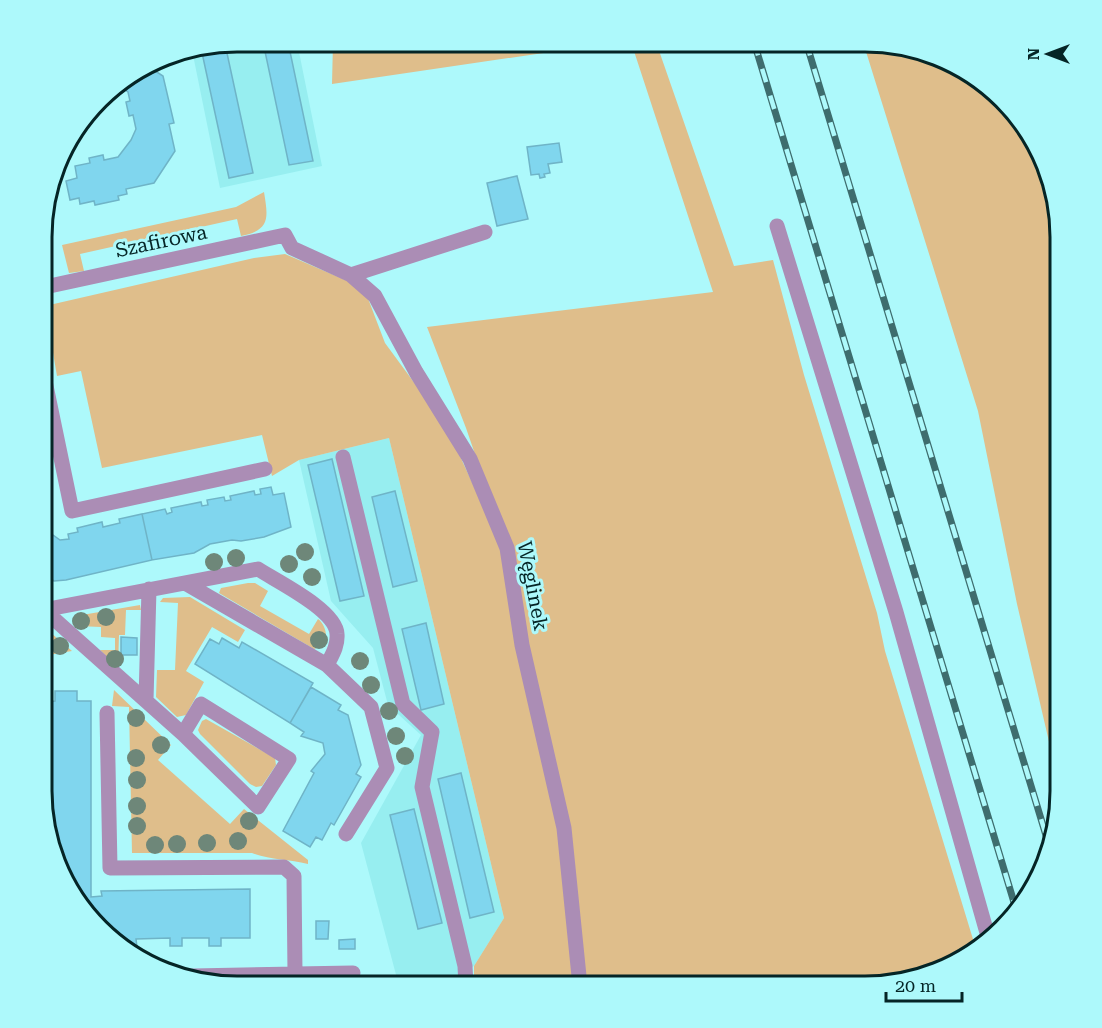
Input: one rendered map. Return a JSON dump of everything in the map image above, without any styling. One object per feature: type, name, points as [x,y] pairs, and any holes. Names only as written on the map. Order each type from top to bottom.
[{"type":"street","points":[[777,226],[896,612],[986,930]]},
{"type":"street","points":[[351,275],[485,232]]},
{"type":"street","name":"Węglinek","points":[[285,235],[292,248],[351,275],[375,296],[416,372],[465,449],[507,548],[522,645],[564,828],[575,914],[579,975]]},
{"type":"street","name":"Szafirowa","points":[[52,281],[285,235]]},
{"type":"street","points":[[52,416],[72,511],[265,469]]},
{"type":"street","points":[[343,457],[403,704],[432,732],[422,787],[465,976]]},
{"type":"street","points":[[53,608],[258,570],[330,615],[337,632],[336,648],[327,665]]},
{"type":"street","points":[[185,583],[327,665],[371,706],[387,768],[346,834]]},
{"type":"street","points":[[146,700],[149,590]]},
{"type":"street","points":[[53,618],[183,734],[258,807],[289,759],[201,704],[183,734]]},
{"type":"street","points":[[107,713],[110,868],[284,867],[294,876],[295,974]]},
{"type":"street","points":[[229,975],[353,973]]},
{"type":"shaded area","points":[[237,52],[299,52],[322,166],[220,188],[194,58]]},
{"type":"shaded area","points":[[333,52],[547,52],[332,84]]},
{"type":"shaded area","points":[[634,53],[660,53],[734,266],[773,260],[804,375],[877,613],[885,651],[973,940],[947,956],[924,966],[877,975],[474,976],[474,966],[504,918],[389,438],[299,460],[272,476],[262,435],[102,468],[81,371],[57,376],[52,348],[52,304],[254,258],[285,254],[364,288],[385,343],[446,426],[490,521],[506,544],[466,428],[427,327],[713,292]]},
{"type":"shaded area","points":[[866,53],[901,56],[924,62],[947,72],[977,91],[1004,115],[1018,135],[1030,155],[1043,189],[1049,225],[1049,742],[1017,604],[978,411]]},
{"type":"shaded area","points":[[264,192],[265,221],[263,226],[251,233],[241,236],[237,219],[80,254],[84,271],[69,273],[62,245],[236,207]]},
{"type":"shaded area","points":[[389,438],[504,918],[474,966],[456,976],[396,976],[361,843],[421,735],[388,705],[373,648],[331,601],[299,460]]},
{"type":"shaded area","points":[[255,583],[268,591],[260,606],[309,634],[318,619],[326,631],[324,645],[314,649],[219,593],[221,588]]},
{"type":"shaded area","points":[[190,597],[245,630],[238,642],[212,627],[186,671],[204,682],[186,715],[177,717],[156,697],[157,670],[175,670],[178,603],[160,602],[163,598]]},
{"type":"shaded area","points":[[140,605],[141,610],[126,610],[125,635],[119,635],[118,667],[100,650],[115,650],[115,638],[101,637],[101,627],[77,626],[74,621],[76,616]]},
{"type":"shaded area","points":[[53,634],[72,651],[53,654]]},
{"type":"shaded area","points":[[114,690],[171,745],[158,760],[230,824],[244,809],[308,860],[308,864],[252,853],[132,853],[129,707],[112,706]]},
{"type":"shaded area","points":[[206,719],[275,758],[276,765],[262,786],[256,787],[250,784],[200,734],[198,730],[202,721]]},
{"type":"building","points":[[265,52],[290,52],[313,161],[289,165]]},
{"type":"building","points":[[227,53],[253,173],[229,178],[203,56]]},
{"type":"building","points":[[155,72],[163,76],[174,123],[169,124],[175,151],[154,183],[126,189],[127,194],[118,196],[119,200],[95,205],[94,201],[80,204],[79,198],[70,200],[66,181],[77,178],[75,166],[90,163],[89,158],[103,155],[104,160],[118,157],[131,140],[136,129],[133,115],[129,116],[126,102],[130,101],[126,90]]},
{"type":"building","points":[[559,143],[562,162],[548,164],[550,173],[544,174],[545,177],[540,178],[539,174],[531,175],[527,147]]},
{"type":"building","points":[[517,176],[528,219],[497,226],[487,183]]},
{"type":"building","points":[[332,459],[364,596],[340,601],[308,465]]},
{"type":"building","points":[[271,487],[273,495],[284,493],[291,527],[264,537],[210,544],[194,553],[152,560],[142,514],[165,509],[167,514],[172,512],[171,508],[201,502],[202,506],[208,505],[207,500],[224,497],[225,501],[231,500],[230,496],[254,491],[255,495],[261,494],[260,489]]},
{"type":"building","points":[[395,491],[417,581],[393,587],[372,497]]},
{"type":"building","points":[[142,514],[152,560],[66,580],[53,580],[53,535],[60,540],[69,539],[68,534],[78,532],[77,528],[102,522],[103,527],[120,523],[119,519]]},
{"type":"building","points":[[426,623],[444,704],[421,710],[402,629]]},
{"type":"building","points":[[121,637],[137,638],[137,655],[121,655]]},
{"type":"building","points":[[222,638],[239,648],[242,642],[313,683],[290,723],[195,664],[210,639],[219,644]]},
{"type":"building","points":[[311,687],[341,705],[338,710],[348,715],[361,765],[356,774],[361,777],[334,825],[331,823],[322,840],[316,837],[310,847],[283,831],[314,773],[311,771],[325,754],[323,743],[301,736],[304,732],[290,723]]},
{"type":"building","points":[[55,691],[77,691],[77,701],[91,701],[91,897],[102,896],[101,891],[250,889],[250,938],[221,938],[221,946],[209,946],[209,938],[182,938],[182,946],[170,946],[170,938],[136,939],[137,945],[98,913],[72,873],[56,827],[53,803],[53,701],[55,701]]},
{"type":"building","points":[[461,773],[494,912],[470,918],[438,779]]},
{"type":"building","points":[[414,809],[442,923],[418,929],[390,815]]},
{"type":"building","points":[[316,921],[329,921],[328,939],[316,939]]},
{"type":"building","points":[[355,939],[355,949],[339,949],[339,940]]},
{"type":"railway","points":[[757,53],[1013,900]]},
{"type":"railway","points":[[809,53],[1045,832]]}]
